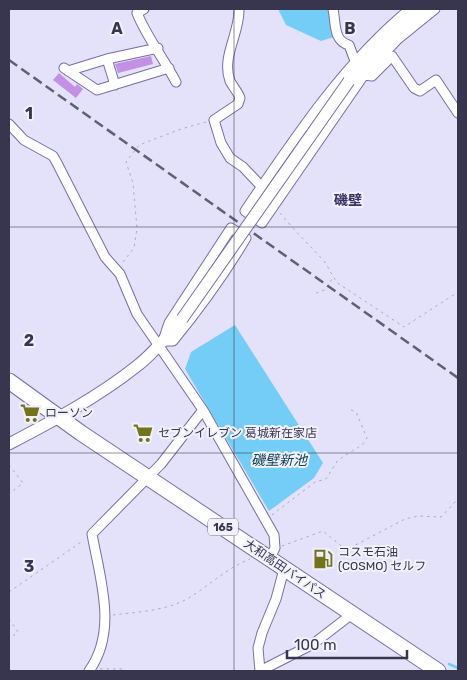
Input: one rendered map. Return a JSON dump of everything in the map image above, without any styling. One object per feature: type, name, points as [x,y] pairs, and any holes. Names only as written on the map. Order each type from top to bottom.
[{"type":"highway","name":"大和高田バイパス","points":[[9,381],[148,477],[268,553],[284,568],[438,671]]},
{"type":"street","points":[[144,9],[137,13],[144,31],[158,48],[176,82]]},
{"type":"street","points":[[239,9],[240,17],[229,52],[230,81],[240,98],[238,104],[214,120],[221,143],[230,158],[262,187]]},
{"type":"street","points":[[334,9],[338,39],[342,43],[349,45],[355,61]]},
{"type":"street","points":[[410,9],[390,25],[355,61],[245,211],[262,223],[364,75],[398,39],[435,9]]},
{"type":"street","points":[[9,444],[60,417],[116,382],[138,365],[161,343],[182,319],[350,81],[395,31],[422,9]]},
{"type":"street","points":[[158,48],[66,69],[97,90],[169,68]]},
{"type":"street","points":[[364,75],[372,76],[392,56],[414,88],[420,90],[436,80],[458,113]]},
{"type":"street","points":[[107,59],[115,84]]},
{"type":"street","points":[[9,124],[24,140],[53,156],[105,256],[116,271],[137,314],[161,343],[203,410],[274,535],[268,553]]},
{"type":"street","points":[[231,228],[246,238],[222,278],[195,314],[173,341],[161,343],[169,323],[231,228]]},
{"type":"street","points":[[90,670],[98,659],[105,616],[105,603],[92,534],[126,502],[161,464],[203,410]]},
{"type":"street","points":[[284,568],[276,599],[258,648],[260,671],[313,644],[352,614]]},
{"type":"path","points":[[116,271],[134,248],[137,228],[133,184],[126,162],[136,147],[152,139],[214,120]]},
{"type":"path","points":[[273,205],[302,240],[323,261],[333,278],[404,327],[458,292]]},
{"type":"path","points":[[316,293],[325,290],[333,278]]},
{"type":"path","points":[[265,520],[315,482],[326,479],[338,460],[362,445],[367,438],[356,412],[351,410]]},
{"type":"path","points":[[9,465],[23,483],[9,494]]},
{"type":"path","points":[[105,616],[152,610],[183,601],[268,553],[324,531],[346,550],[405,519],[418,516],[440,517],[458,499]]},
{"type":"path","points":[[9,592],[92,534]]},
{"type":"path","points":[[9,619],[18,632],[9,639]]},
{"type":"path","points":[[90,670],[124,668],[125,671]]},
{"type":"water","points":[[278,9],[328,9],[334,37],[321,41],[286,25]]},
{"type":"water","name":"磯壁新池","points":[[235,325],[323,463],[314,478],[269,511],[185,369],[191,352]]},
{"type":"building","points":[[151,56],[153,64],[118,73],[115,64]]},
{"type":"building","points":[[59,73],[75,87],[77,84],[83,89],[76,98],[53,80]]},
{"type":"waterway","points":[[449,664],[458,668]]},
{"type":"railway","points":[[9,60],[458,378]]},
{"type":"place","name":"ローソン","points":[[30,413]]},
{"type":"place","name":"セブンイレブン 葛城新在家店","points":[[143,433]]},
{"type":"place","name":"コスモ石油 (COSMO) セルフ","points":[[323,559]]},
{"type":"district","name":"磯壁","points":[[348,200]]}]
